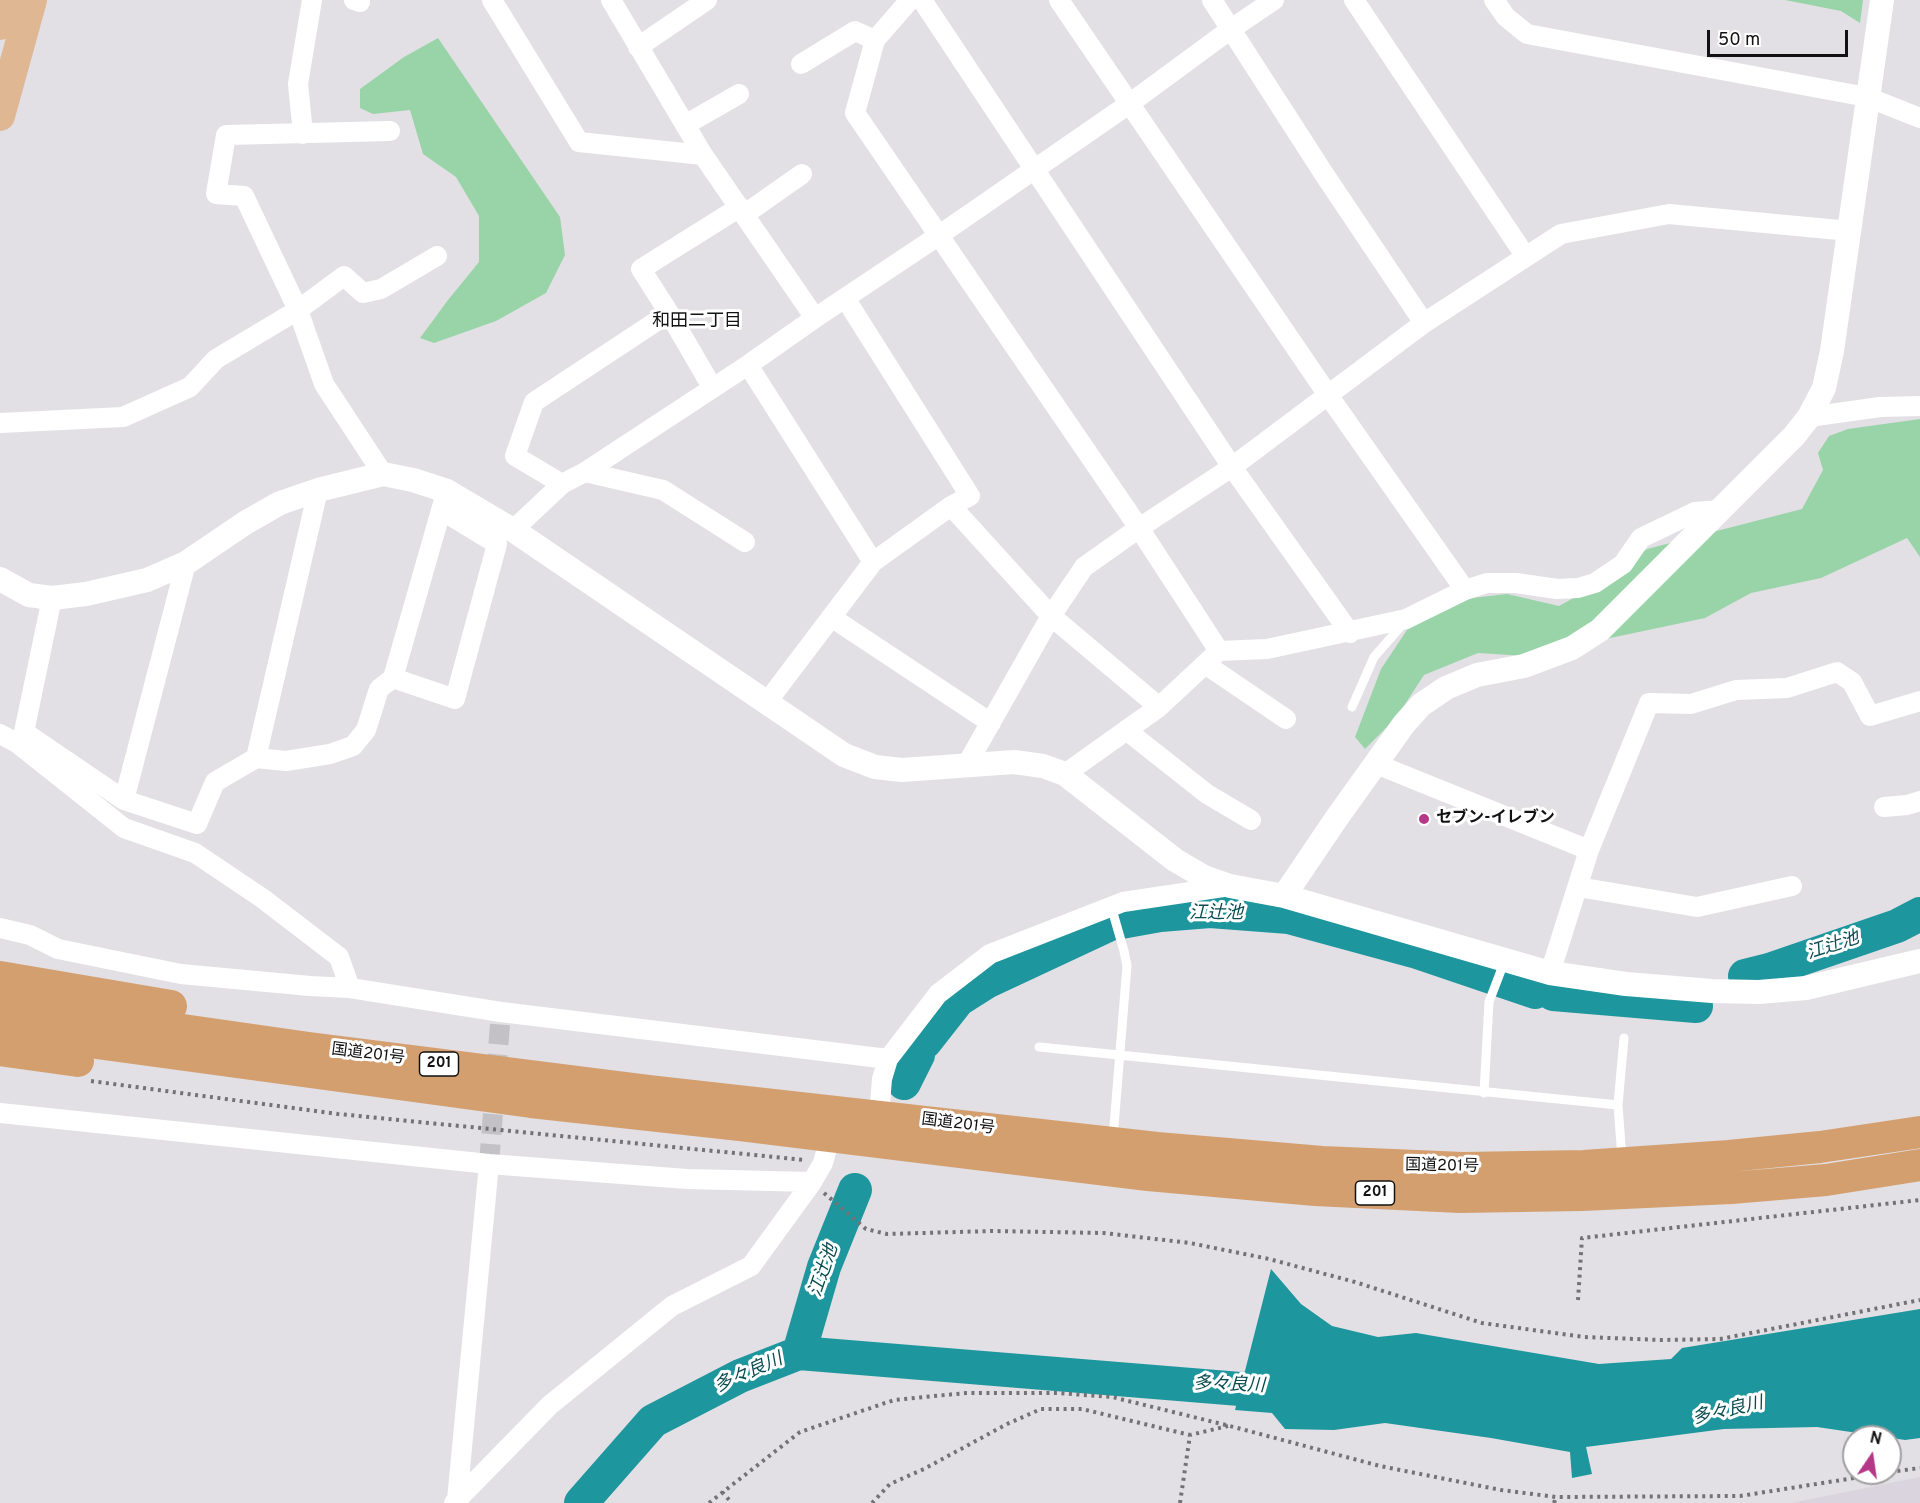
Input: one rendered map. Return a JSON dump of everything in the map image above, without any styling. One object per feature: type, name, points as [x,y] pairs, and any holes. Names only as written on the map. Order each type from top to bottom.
[{"type":"highway","name":"201","points":[[0,977],[134,1001],[654,1076],[765,1103]]},
{"type":"highway","name":"国道201号","points":[[0,1000],[92,1017],[309,1048],[638,1089],[1113,1143],[1322,1162],[1463,1168],[1623,1163],[1809,1148],[1920,1132]]},
{"type":"highway","name":"国道201号","points":[[0,1027],[89,1042],[531,1102],[1148,1175],[1315,1190],[1460,1197],[1582,1195],[1731,1188],[1826,1180],[1920,1165]]},
{"type":"highway","name":"201","points":[[0,1050],[341,1097],[681,1133],[740,1125]]},
{"type":"main road","points":[[0,25],[7,0]]},
{"type":"main road","points":[[0,116],[32,0]]},
{"type":"street","points":[[303,134],[298,84],[312,0]]},
{"type":"street","points":[[354,0],[360,2],[360,0]]},
{"type":"street","points":[[492,0],[579,142],[703,154]]},
{"type":"street","points":[[611,0],[703,154],[815,318]]},
{"type":"street","points":[[638,48],[707,0]]},
{"type":"street","points":[[910,0],[875,40],[855,113],[1139,528],[1212,658],[1286,719]]},
{"type":"street","points":[[922,0],[1033,171],[1232,467],[1350,633]]},
{"type":"street","points":[[1059,0],[1328,395],[1465,590]]},
{"type":"street","points":[[1212,0],[1324,174],[1424,323]]},
{"type":"street","points":[[513,530],[562,484],[585,472],[748,365],[938,236],[1274,0]]},
{"type":"street","points":[[1354,0],[1526,257]]},
{"type":"street","points":[[1494,0],[1506,17],[1527,34],[1868,97],[1920,118]]},
{"type":"street","points":[[1284,896],[1404,724],[1421,705],[1446,688],[1477,675],[1524,666],[1572,648],[1600,630],[1794,436],[1809,417],[1824,388],[1832,351],[1882,0]]},
{"type":"street","points":[[801,64],[855,31],[875,40]]},
{"type":"street","points":[[685,125],[738,94]]},
{"type":"street","points":[[383,474],[324,384],[298,310],[244,196],[216,194],[226,135],[390,131]]},
{"type":"street","points":[[712,387],[641,269],[743,211],[802,174]]},
{"type":"street","points":[[966,766],[1051,616],[1084,567],[1232,467],[1424,323],[1561,234],[1669,214],[1850,231]]},
{"type":"street","points":[[0,423],[123,417],[190,387],[216,359],[298,310],[344,276],[363,293],[381,289],[437,256]]},
{"type":"street","points":[[767,702],[873,562],[951,506],[970,496],[845,298]]},
{"type":"street","points":[[562,484],[515,456],[534,402],[669,313]]},
{"type":"street","points":[[748,365],[873,562]]},
{"type":"street","points":[[1809,417],[1880,407],[1920,406]]},
{"type":"street","points":[[585,472],[663,490],[745,542]]},
{"type":"street","points":[[0,579],[29,595],[52,598],[86,594],[147,580],[186,563],[245,523],[280,503],[318,490],[383,474],[413,480],[444,501],[497,544],[455,699],[393,678]]},
{"type":"street","points":[[256,758],[318,490]]},
{"type":"street","points":[[444,501],[513,530],[844,755],[875,767],[902,770],[1014,762],[1043,766],[1065,774],[1175,860],[1204,877],[1230,886],[1284,896],[1550,973],[1637,985],[1759,992],[1806,988],[1920,961]]},
{"type":"street","points":[[52,598],[24,732],[124,800],[197,824],[215,782],[256,758],[286,761],[330,754],[353,746],[366,730],[379,689],[393,678],[444,501]]},
{"type":"street","points":[[951,506],[1051,616],[1159,707]]},
{"type":"street","points":[[1065,774],[1159,707],[1212,658],[1350,633],[1406,619],[1465,590],[1487,583],[1516,583],[1557,589],[1578,588],[1595,583],[1623,564],[1641,538],[1695,512],[1720,510]]},
{"type":"street","points":[[124,800],[186,563]]},
{"type":"street","points":[[831,617],[991,723]]},
{"type":"street","points":[[1550,973],[1589,850],[1648,703],[1691,704],[1736,690],[1787,688],[1837,672],[1852,682],[1870,716],[1920,701]]},
{"type":"street","points":[[1126,730],[1208,794],[1251,820]]},
{"type":"street","points":[[0,734],[17,743],[124,828],[195,853],[262,898],[339,957],[350,988]]},
{"type":"street","points":[[1376,764],[1589,850]]},
{"type":"street","points":[[1884,807],[1907,805],[1920,801]]},
{"type":"street","points":[[879,1116],[882,1079],[888,1059],[938,994],[990,954],[1123,902],[1230,886]]},
{"type":"street","points":[[1578,887],[1697,908],[1792,886]]},
{"type":"street","points":[[0,928],[30,935],[57,950],[181,974],[350,988],[501,1012],[888,1059]]},
{"type":"street","points":[[0,969],[134,1001]]},
{"type":"street","points":[[0,1113],[489,1164],[687,1179],[812,1182]]},
{"type":"street","points":[[455,1502],[550,1405],[672,1306],[751,1266],[812,1182],[823,1162],[830,1137]]},
{"type":"street","points":[[455,1502],[489,1164]]},
{"type":"lane","points":[[1352,707],[1374,657],[1406,619]]},
{"type":"lane","points":[[1111,906],[1126,966],[1113,1143]]},
{"type":"lane","points":[[1484,1093],[1489,1002],[1505,960]]},
{"type":"lane","points":[[1623,1163],[1618,1105],[1624,1038]]},
{"type":"lane","points":[[1039,1047],[1618,1105]]},
{"type":"path","points":[[812,1182],[866,1229],[887,1234],[992,1231],[1104,1233],[1190,1243],[1269,1259],[1482,1323],[1584,1337],[1661,1340],[1719,1339],[1920,1300]]},
{"type":"path","points":[[1578,1300],[1582,1238],[1920,1200]]},
{"type":"path","points":[[709,1503],[800,1432],[894,1400],[966,1393],[1057,1392],[1112,1397],[1380,1466],[1501,1490],[1556,1497],[1740,1496],[1842,1480]]},
{"type":"path","points":[[872,1503],[890,1484],[1041,1409],[1082,1409],[1190,1435],[1230,1426]]},
{"type":"path","points":[[1180,1503],[1190,1435]]},
{"type":"path","points":[[1902,1471],[1920,1468]]},
{"type":"path","points":[[722,1492],[732,1503]]},
{"type":"path","points":[[1554,1503],[1556,1497]]},
{"type":"shaded area","points":[[1920,1477],[1920,1503],[1791,1503],[1880,1485],[1902,1485],[1902,1481]]},
{"type":"green space","points":[[1785,0],[1863,0],[1860,23],[1841,11]]},
{"type":"green space","points":[[438,38],[560,217],[565,255],[546,293],[496,321],[434,343],[420,338],[479,262],[479,216],[456,177],[423,154],[410,110],[373,114],[360,108],[360,89],[404,57]]},
{"type":"green space","points":[[1920,419],[1920,557],[1907,538],[1821,578],[1751,593],[1705,618],[1525,656],[1478,653],[1424,675],[1396,718],[1365,749],[1355,737],[1381,669],[1407,630],[1455,600],[1507,594],[1559,606],[1606,580],[1647,549],[1802,509],[1823,470],[1818,453],[1829,436],[1848,429]]},
{"type":"water","points":[[1271,1269],[1301,1304],[1332,1326],[1378,1337],[1416,1333],[1599,1364],[1671,1359],[1682,1348],[1920,1309],[1920,1438],[1902,1440],[1902,1425],[1842,1425],[1842,1431],[1817,1427],[1724,1429],[1586,1447],[1592,1474],[1572,1478],[1570,1452],[1385,1423],[1334,1430],[1285,1429],[1272,1413],[1235,1410]]},
{"type":"waterway","name":"江辻池","points":[[925,1042],[958,1000],[988,981],[1110,924],[1160,915],[1210,911],[1289,917],[1414,951],[1535,992]]},
{"type":"waterway","name":"江辻池","points":[[1745,976],[1897,926],[1920,914]]},
{"type":"waterway","name":"江辻池","points":[[1553,994],[1696,1006]]},
{"type":"waterway","name":"江辻池","points":[[904,1083],[918,1055]]},
{"type":"waterway","name":"江辻池","points":[[799,1353],[824,1267],[855,1190]]},
{"type":"waterway","name":"多々良川","points":[[581,1503],[653,1421],[740,1376],[799,1353],[1240,1389],[1289,1387]]},
{"type":"tunnel","points":[[489,1164],[501,1012]]},
{"type":"place","name":"セブン-イレブン","points":[[1424,819]]},
{"type":"district","name":"和田二丁目","points":[[697,322]]}]
